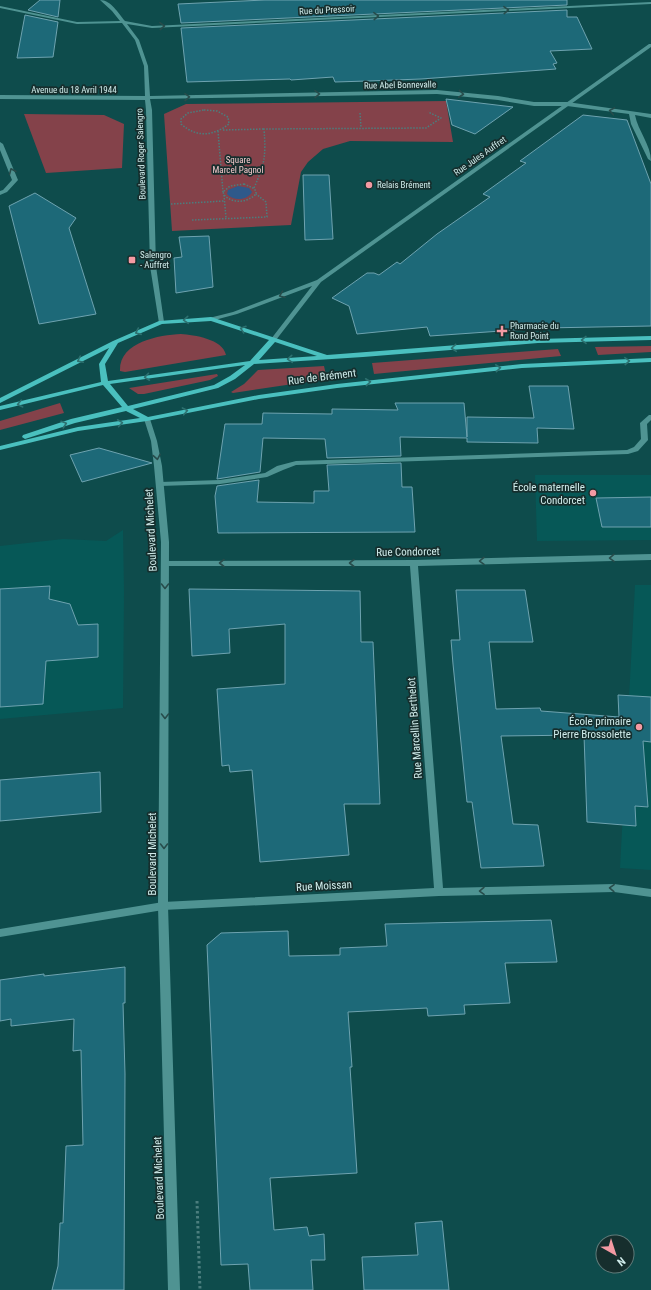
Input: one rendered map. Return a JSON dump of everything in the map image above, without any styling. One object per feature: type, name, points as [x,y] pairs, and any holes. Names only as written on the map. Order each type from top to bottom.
[{"type":"main road","points":[[0,402],[115,342],[161,322],[212,319],[329,357]]},
{"type":"main road","name":"Rue de Brément","points":[[0,408],[105,383],[254,362],[538,341],[651,338]]},
{"type":"main road","points":[[0,446],[73,421],[216,387],[228,382],[254,362],[274,339]]},
{"type":"main road","points":[[115,342],[102,364],[105,383],[126,408],[146,419]]},
{"type":"main road","name":"Rue de Brément","points":[[0,446],[78,429],[146,419],[259,397],[337,386],[522,366],[651,360]]},
{"type":"street","name":"Boulevard Roger Salengro","points":[[102,0],[114,10],[137,40],[146,66],[153,266],[161,322]]},
{"type":"street","name":"Rue du Pressoir","points":[[0,7],[77,22],[124,22],[152,27],[651,3]]},
{"type":"street","name":"Rue Jules Auffret","points":[[212,319],[235,313],[319,281],[651,45]]},
{"type":"street","name":"Rue Abel Bonnevalle","points":[[148,98],[437,92],[498,98],[534,104],[567,104],[651,116]]},
{"type":"street","name":"Avenue du 18 Avril 1944","points":[[3,99],[148,98]]},
{"type":"street","points":[[632,114],[634,124],[651,159]]},
{"type":"street","points":[[0,144],[15,180],[5,191],[0,192]]},
{"type":"street","name":"Rue Jules Auffret","points":[[274,339],[319,281]]},
{"type":"street","points":[[160,484],[220,482],[259,477],[267,475],[280,468],[296,464],[628,452],[636,449],[644,440],[643,423],[651,417]]},
{"type":"street","name":"Boulevard Michelet","points":[[146,419],[154,441],[160,484],[165,542],[163,906],[174,1290]]},
{"type":"street","name":"Rue Condorcet","points":[[165,563],[414,563],[651,557]]},
{"type":"street","name":"Rue Marcellin Berthelot","points":[[414,563],[439,892]]},
{"type":"street","name":"Rue Moissan","points":[[0,933],[163,906],[439,892],[614,888],[651,893]]},
{"type":"path","points":[[222,130],[229,124],[229,120],[228,117],[219,111],[196,111],[183,116],[180,120],[180,125],[188,131],[205,134],[222,130],[426,128],[441,118],[426,111]]},
{"type":"path","points":[[192,220],[268,217],[266,202],[256,194],[254,188],[262,170],[266,152],[264,129]]},
{"type":"path","points":[[218,131],[226,218]]},
{"type":"path","points":[[223,194],[227,187],[237,184],[247,185],[254,188]]},
{"type":"path","points":[[223,194],[230,200],[240,201],[250,199],[256,194]]},
{"type":"path","points":[[152,205],[224,202]]},
{"type":"shaded area","name":"École maternelle Condorcet","points":[[535,475],[651,475],[651,540],[537,541]]},
{"type":"shaded area","points":[[123,530],[123,708],[0,719],[0,546],[63,539],[106,541]]},
{"type":"shaded area","name":"École primaire Pierre Brossolette","points":[[635,585],[651,585],[651,870],[620,868]]},
{"type":"green space","name":"Square Marcel Pagnol","points":[[446,101],[453,142],[350,141],[323,149],[308,162],[301,172],[291,225],[172,231],[164,114],[186,104]]},
{"type":"green space","points":[[24,114],[104,115],[124,124],[122,168],[46,173]]},
{"type":"green space","points":[[181,334],[193,335],[214,342],[220,345],[226,355],[125,372],[120,371],[121,361],[126,353],[133,347],[152,338]]},
{"type":"green space","points":[[651,346],[651,352],[598,355],[595,347]]},
{"type":"green space","points":[[558,349],[561,356],[374,374],[372,363]]},
{"type":"green space","points":[[324,366],[327,379],[233,393],[231,392],[244,384],[258,370]]},
{"type":"green space","points":[[217,374],[218,376],[210,380],[144,394],[138,394],[129,388]]},
{"type":"green space","points":[[60,403],[64,413],[0,430],[0,421]]},
{"type":"water","points":[[238,186],[249,188],[252,192],[247,197],[240,199],[233,198],[227,194],[228,190]]},
{"type":"building","points":[[40,0],[60,0],[58,17],[28,10]]},
{"type":"building","points":[[265,0],[567,0],[567,5],[181,23],[178,4]]},
{"type":"building","points":[[567,10],[567,17],[577,17],[592,49],[550,51],[557,63],[553,64],[556,69],[421,79],[367,81],[335,82],[333,77],[291,80],[187,82],[181,28]]},
{"type":"building","points":[[25,15],[58,22],[53,57],[17,58]]},
{"type":"building","points":[[446,99],[513,107],[475,134],[452,125]]},
{"type":"building","points":[[583,115],[627,120],[651,184],[651,326],[544,328],[430,336],[427,327],[357,334],[349,306],[332,298],[367,273],[379,275],[397,262],[400,264],[437,234],[490,197],[483,194],[526,163],[520,161]]},
{"type":"building","points":[[303,175],[329,175],[333,239],[305,240]]},
{"type":"building","points":[[35,193],[76,218],[69,228],[96,314],[39,324],[9,206]]},
{"type":"building","points":[[209,236],[213,287],[176,293],[174,258],[182,257],[179,237]]},
{"type":"building","points":[[529,386],[568,386],[574,429],[537,428],[538,443],[467,442],[467,438],[400,437],[401,456],[327,458],[325,439],[263,438],[260,472],[217,479],[225,424],[262,424],[263,413],[332,414],[332,409],[398,410],[395,403],[464,403],[467,437],[467,417],[534,418]]},
{"type":"building","points":[[99,448],[152,463],[82,482],[70,455]]},
{"type":"building","points":[[401,463],[402,487],[412,487],[415,532],[218,533],[215,496],[217,486],[259,480],[257,502],[314,503],[314,491],[329,491],[327,465]]},
{"type":"building","points":[[651,497],[651,527],[602,527],[596,498]]},
{"type":"building","points":[[50,586],[49,599],[70,604],[78,625],[98,624],[98,657],[46,661],[43,704],[0,707],[0,589]]},
{"type":"building","points":[[189,589],[360,591],[361,642],[373,642],[380,804],[344,804],[349,855],[260,862],[252,770],[230,772],[229,765],[222,766],[217,689],[285,684],[285,624],[229,629],[230,653],[192,656]]},
{"type":"building","points":[[456,590],[525,590],[533,642],[489,642],[496,709],[540,708],[541,711],[619,717],[618,695],[651,697],[651,742],[643,741],[648,807],[635,806],[636,826],[587,822],[584,735],[501,736],[513,824],[538,825],[544,866],[481,868],[472,802],[467,802],[453,664],[451,640],[460,640]]},
{"type":"building","points":[[100,772],[101,812],[0,821],[0,780]]},
{"type":"building","points":[[551,920],[557,962],[505,963],[510,1003],[464,1005],[465,1014],[428,1016],[427,1008],[348,1012],[357,1173],[270,1178],[274,1230],[307,1227],[309,1236],[324,1234],[325,1260],[311,1260],[313,1290],[250,1290],[248,1264],[221,1265],[207,945],[221,933],[288,931],[289,956],[340,955],[340,948],[387,946],[385,924]]},
{"type":"building","points":[[125,967],[125,1003],[123,1003],[125,1074],[124,1290],[52,1290],[58,1266],[60,1223],[63,1223],[66,1146],[83,1145],[81,1050],[73,1051],[74,1019],[11,1026],[11,1019],[0,1021],[0,980],[44,974],[44,976]]},
{"type":"building","points":[[442,1221],[449,1290],[364,1290],[362,1257],[418,1255],[415,1223]]},
{"type":"place","name":"Relais Brément","points":[[369,185]]},
{"type":"place","name":"Salengro - Auffret","points":[[132,260]]},
{"type":"place","name":"Pharmacie du Rond Point","points":[[502,331]]},
{"type":"place","name":"École maternelle Condorcet","points":[[593,493]]},
{"type":"place","name":"École primaire Pierre Brossolette","points":[[639,727]]}]
